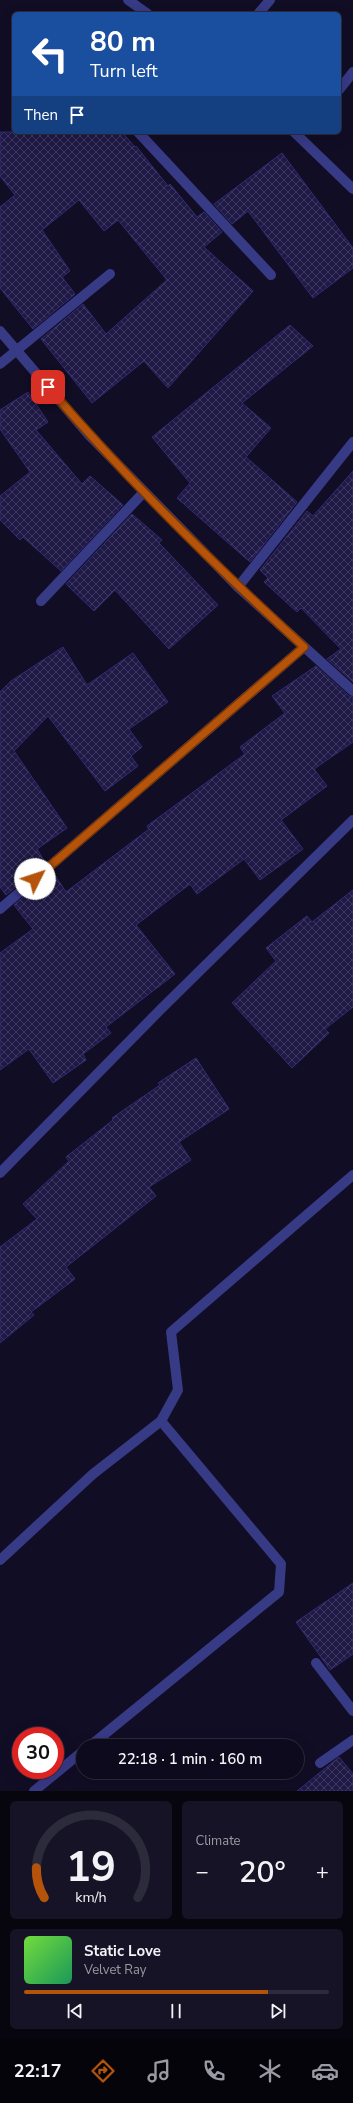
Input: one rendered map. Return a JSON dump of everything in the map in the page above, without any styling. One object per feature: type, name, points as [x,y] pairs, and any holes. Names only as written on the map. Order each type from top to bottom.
[{"type":"street","points":[[128,0],[144,12]]},
{"type":"street","points":[[260,12],[270,0]]},
{"type":"street","points":[[341,87],[353,72]]},
{"type":"street","points":[[140,134],[271,275]]},
{"type":"street","points":[[300,134],[353,189]]},
{"type":"street","points":[[0,364],[110,274]]},
{"type":"street","points":[[0,331],[89,435],[144,492],[238,587],[353,691]]},
{"type":"street","points":[[238,587],[353,442]]},
{"type":"street","points":[[41,601],[144,492]]},
{"type":"street","points":[[0,909],[304,647]]},
{"type":"street","points":[[0,1173],[167,1003],[353,820]]},
{"type":"street","points":[[0,1560],[93,1474],[161,1421],[178,1390],[171,1332],[353,1175]]},
{"type":"street","points":[[99,1739],[279,1592],[280,1564],[161,1421]]},
{"type":"street","points":[[316,1663],[353,1711]]},
{"type":"street","points":[[320,1763],[353,1740]]},
{"type":"street","points":[[34,1791],[76,1757]]},
{"type":"building","points":[[0,132],[12,132],[12,134],[124,134],[135,147],[136,146],[168,186],[170,184],[197,217],[204,212],[222,232],[204,247],[253,291],[168,388],[144,361],[92,403],[41,339],[83,304],[106,334],[167,280],[118,220],[104,231],[79,200],[42,230],[70,271],[62,277],[75,294],[33,329],[0,288],[0,207],[15,195],[0,176]]},
{"type":"building","points":[[282,153],[353,248],[353,268],[313,298],[248,211],[232,224],[214,204]]},
{"type":"building","points":[[290,325],[313,346],[242,403],[271,428],[246,457],[297,502],[250,562],[177,498],[190,483],[152,437]]},
{"type":"building","points":[[28,392],[48,422],[36,430],[82,484],[90,476],[123,505],[61,571],[23,537],[20,540],[0,520],[0,496],[30,472],[0,429],[0,410]]},
{"type":"building","points":[[353,471],[353,682],[327,659],[341,649],[301,608],[297,612],[264,582],[268,578],[260,570],[307,511],[313,516]]},
{"type":"building","points":[[132,514],[162,540],[159,543],[218,605],[169,649],[115,590],[94,611],[66,584]]},
{"type":"building","points":[[63,647],[87,685],[133,653],[168,702],[129,729],[142,747],[131,756],[138,766],[105,791],[48,716],[14,751],[67,828],[37,849],[45,862],[6,895],[0,887],[0,692],[11,681]]},
{"type":"building","points":[[316,666],[349,696],[353,697],[353,742],[314,769],[327,786],[281,820],[303,849],[260,880],[244,859],[197,894],[190,884],[136,925],[175,974],[106,1027],[111,1033],[83,1054],[86,1060],[53,1083],[29,1049],[0,1070],[0,953],[33,929],[14,905],[53,872],[66,892],[149,829],[147,826],[245,754],[240,747],[285,713],[272,696]]},
{"type":"building","points":[[353,890],[353,1007],[325,1029],[329,1033],[292,1068],[232,1003],[276,961],[266,948],[307,916],[312,922]]},
{"type":"building","points":[[196,1058],[229,1109],[179,1142],[191,1160],[149,1187],[156,1196],[66,1267],[75,1279],[31,1312],[34,1315],[0,1343],[0,1247],[37,1219],[23,1204],[69,1161],[66,1157],[113,1120],[112,1118],[160,1085],[158,1083]]},
{"type":"building","points":[[353,1583],[353,1654],[330,1670],[296,1622]]},
{"type":"building","points":[[339,1757],[353,1774],[353,1791],[297,1791]]},
{"type":"route","points":[[35,879],[304,647],[217,566],[89,435],[48,387]]}]
